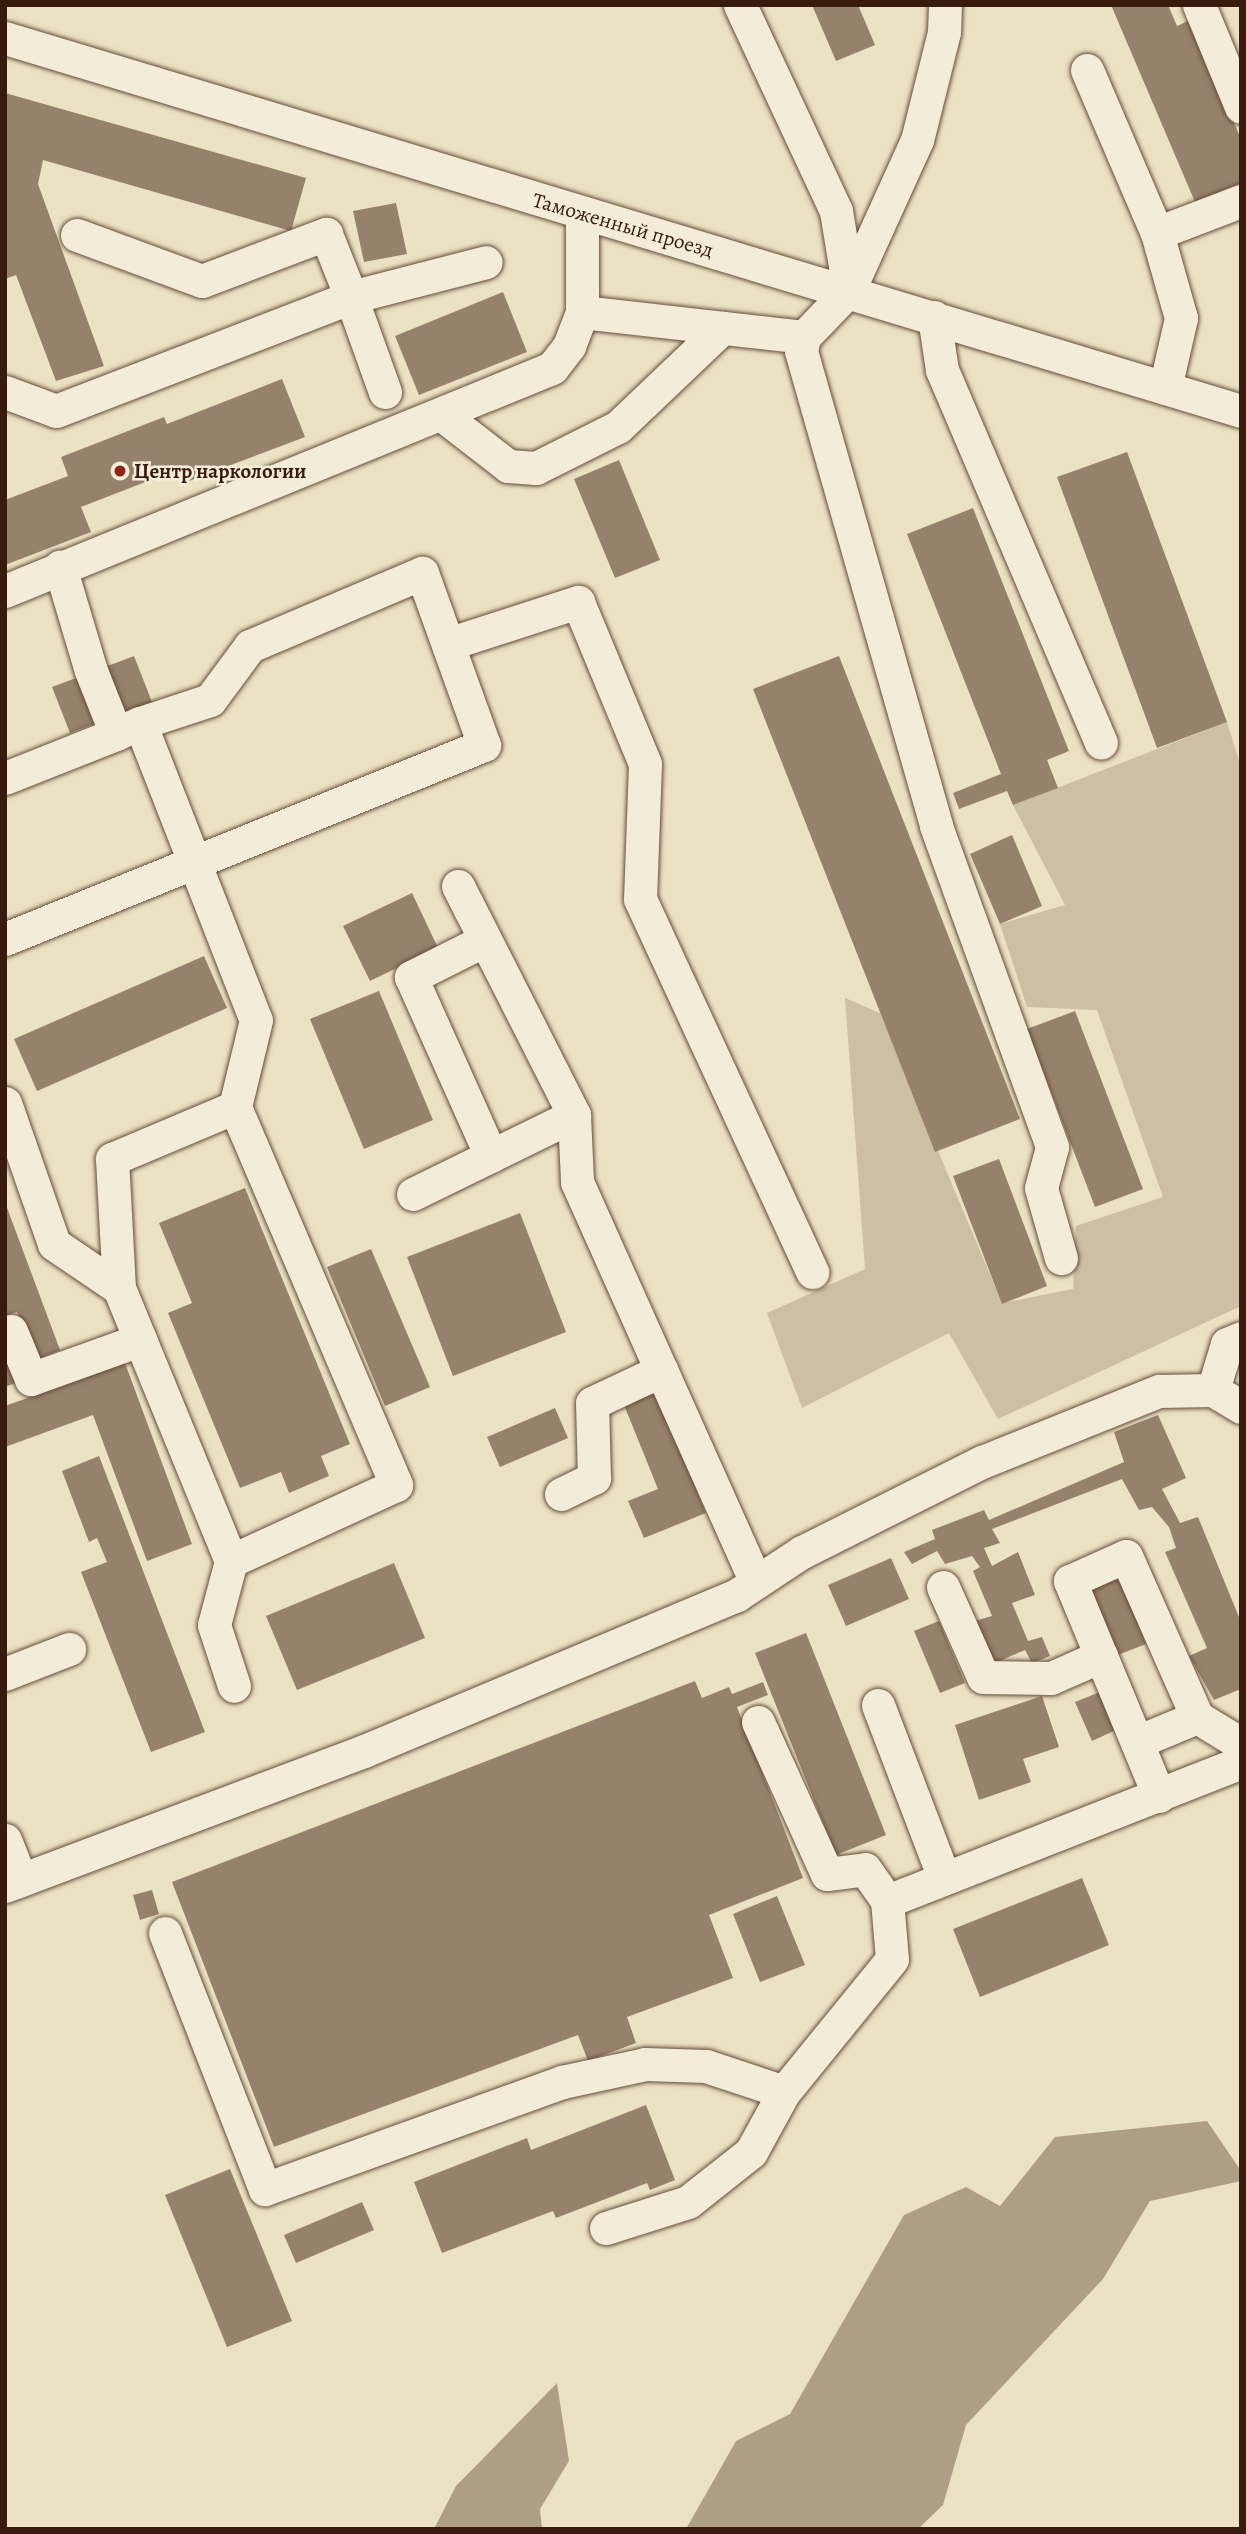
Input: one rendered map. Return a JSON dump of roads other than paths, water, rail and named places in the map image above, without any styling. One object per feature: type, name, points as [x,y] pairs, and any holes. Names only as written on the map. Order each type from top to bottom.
[{"type":"street","points":[[740,5],[836,211],[849,290]]},
{"type":"street","points":[[945,5],[944,32],[917,140],[849,290],[804,337],[801,351],[936,826],[1052,1147],[1041,1188],[1060,1258]]},
{"type":"street","points":[[1199,5],[1241,107]]},
{"type":"street","name":"Таможенный проезд","points":[[5,38],[582,215],[849,290],[1241,411]]},
{"type":"street","points":[[1087,70],[1157,233],[1181,318],[1166,388]]},
{"type":"street","points":[[1157,233],[1241,201]]},
{"type":"street","points":[[5,591],[552,368],[569,346],[582,312],[582,215]]},
{"type":"street","points":[[77,235],[202,282],[326,234],[385,392]]},
{"type":"street","points":[[5,392],[56,411],[351,297],[486,262]]},
{"type":"street","points":[[582,312],[804,337]]},
{"type":"street","points":[[934,317],[942,370],[1101,742]]},
{"type":"street","points":[[441,414],[508,466],[536,468],[618,428],[722,328]]},
{"type":"street","points":[[60,567],[92,671],[128,728],[194,861],[256,1020],[235,1107],[396,1485],[231,1560]]},
{"type":"street","points":[[5,778],[128,728],[210,700],[250,646],[422,573],[484,744],[5,939]]},
{"type":"street","points":[[448,645],[578,602],[645,764],[640,899],[812,1272]]},
{"type":"street","points":[[458,886],[574,1115],[578,1182],[756,1582]]},
{"type":"street","points":[[485,940],[411,977],[491,1156]]},
{"type":"street","points":[[5,1103],[54,1244],[119,1288]]},
{"type":"street","points":[[234,1686],[214,1625],[231,1560],[119,1288],[112,1158],[235,1107]]},
{"type":"street","points":[[413,1194],[574,1115]]},
{"type":"street","points":[[10,1331],[31,1380],[140,1340]]},
{"type":"street","points":[[1213,1390],[1227,1343],[1241,1338]]},
{"type":"street","points":[[561,1494],[594,1478],[592,1403],[662,1370]]},
{"type":"street","points":[[5,1840],[13,1883],[364,1751],[737,1595],[802,1552],[982,1462],[1159,1391],[1213,1390],[1241,1407]]},
{"type":"street","points":[[1159,1796],[1070,1581],[1126,1556],[1197,1717],[1241,1744]]},
{"type":"street","points":[[943,1587],[983,1677],[1051,1678],[1101,1656]]},
{"type":"street","points":[[5,1674],[69,1649]]},
{"type":"street","points":[[878,1705],[944,1878]]},
{"type":"street","points":[[1137,1742],[1197,1717]]},
{"type":"street","points":[[606,2228],[688,2202],[751,2152],[784,2092],[892,1959],[887,1901],[865,1869],[827,1874],[758,1722]]},
{"type":"street","points":[[887,1901],[1241,1762]]},
{"type":"street","points":[[164,1933],[265,2189],[562,2082],[645,2064],[706,2066],[784,2092]]},
{"type":"place","name":"Центр наркологии","points":[[120,471]]}]
